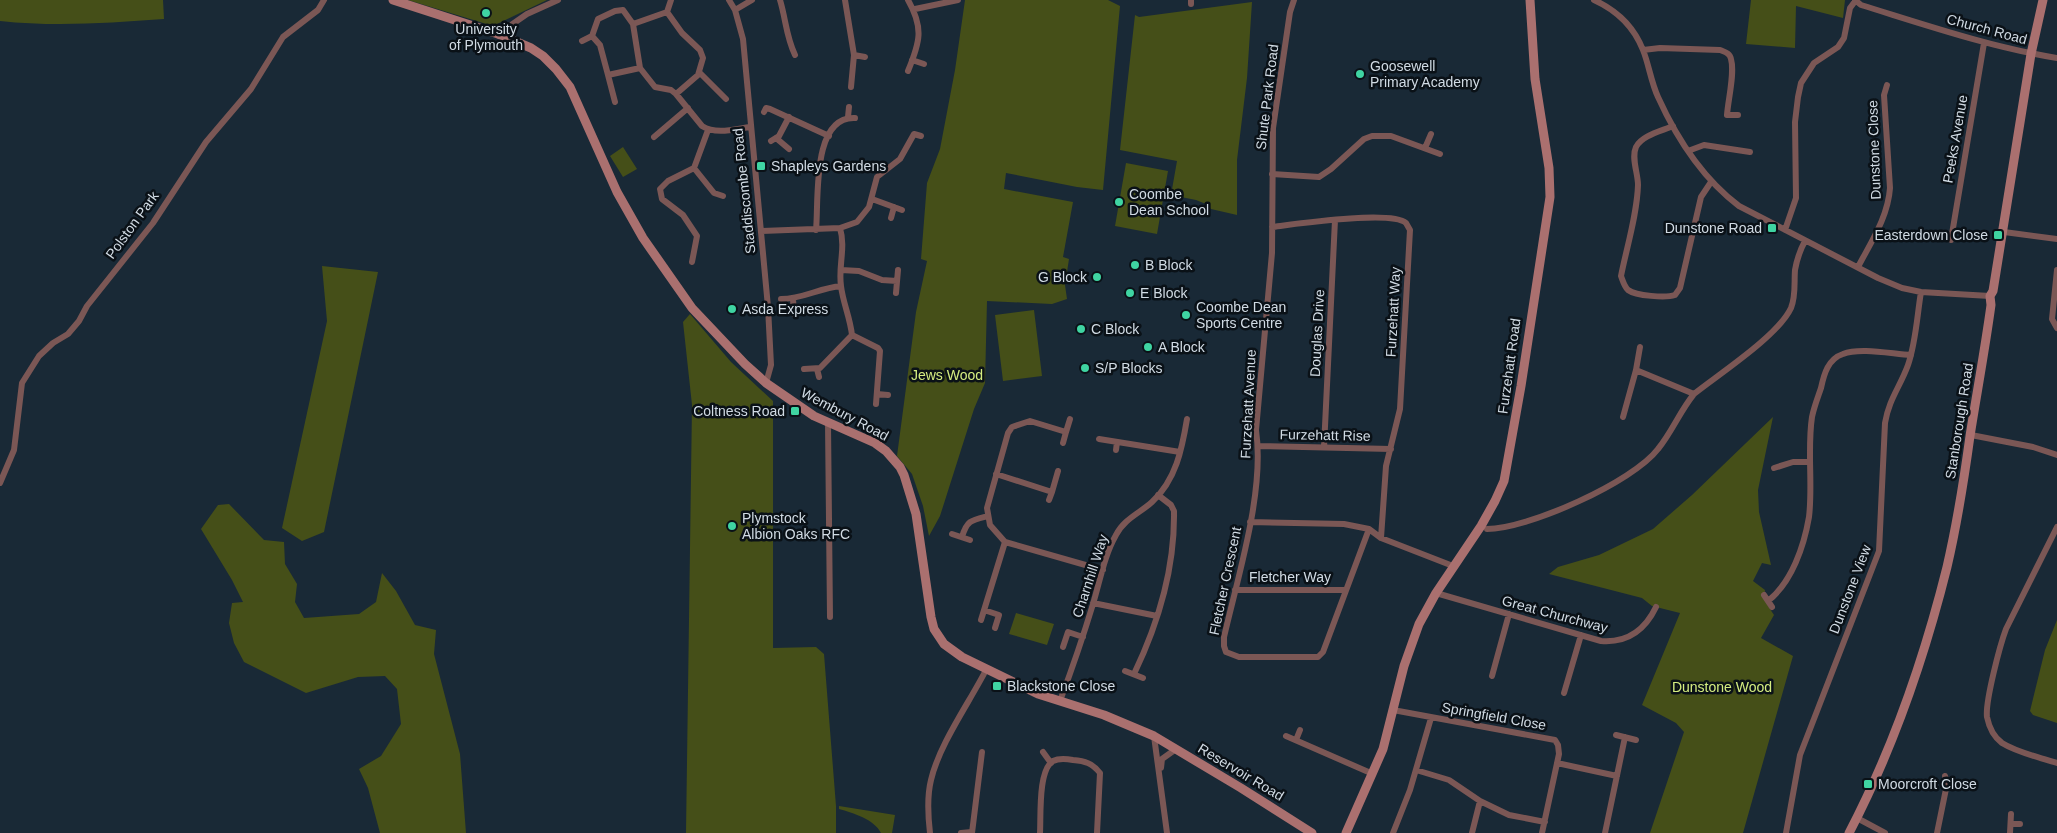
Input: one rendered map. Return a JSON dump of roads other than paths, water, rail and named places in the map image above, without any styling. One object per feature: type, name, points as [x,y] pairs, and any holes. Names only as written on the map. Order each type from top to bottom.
[{"type":"street","name":"Polston Park","points":[[0,483],[14,450],[22,383],[39,356],[53,343],[68,334],[79,321],[87,306],[153,223],[206,142],[251,89],[283,37],[318,10],[324,0]]},
{"type":"street","name":"Wembury Road","points":[[394,0],[498,34],[531,48],[543,56],[564,79],[617,192],[643,238],[692,308],[745,364],[766,383],[793,403],[828,423],[875,443],[886,451],[900,467],[916,514],[928,602],[934,629],[944,644],[952,651],[986,670],[1038,694],[1104,716],[1154,736]]},
{"type":"street","points":[[498,34],[527,14],[558,0]]},
{"type":"street","points":[[667,12],[671,0]]},
{"type":"street","name":"Staddiscombe Road","points":[[729,0],[735,10],[742,30],[761,231],[771,365],[766,383]]},
{"type":"street","points":[[735,10],[752,0]]},
{"type":"street","points":[[780,0],[788,40],[796,55]]},
{"type":"street","points":[[846,0],[854,55],[851,87]]},
{"type":"street","points":[[908,0],[914,9],[919,37],[918,47],[908,71]]},
{"type":"street","points":[[914,9],[958,0]]},
{"type":"street","name":"Shute Park Road","points":[[1272,227],[1273,128],[1290,12],[1294,0]]},
{"type":"street","name":"Furzehatt Road","points":[[1346,833],[1383,749],[1409,651],[1419,624],[1436,593],[1496,501],[1504,481],[1521,386],[1536,274],[1548,210],[1549,168],[1535,79],[1530,0]]},
{"type":"street","points":[[1594,0],[1606,2],[1629,26],[1643,50],[1657,95],[1672,126],[1711,182],[1739,206],[1902,288],[1920,292],[1990,296]]},
{"type":"street","points":[[1785,230],[1796,198],[1795,122],[1801,82],[1814,63],[1838,47],[1844,38],[1850,8],[1855,0]]},
{"type":"street","name":"Church Road","points":[[1855,0],[1861,5],[1984,43],[2057,58]]},
{"type":"street","name":"Stanborough Road","points":[[1849,833],[1892,738],[1923,652],[1947,565],[1983,359],[1990,296],[1993,291],[2004,232],[2031,54],[2043,0]]},
{"type":"street","points":[[582,41],[592,36],[598,19],[618,10],[627,14],[633,24],[640,68],[655,87],[671,90],[676,94],[708,130],[717,131],[750,127]]},
{"type":"street","points":[[633,24],[667,12]]},
{"type":"street","points":[[667,12],[682,33],[700,50],[703,58],[699,72],[689,84],[676,94]]},
{"type":"street","points":[[592,36],[600,45],[615,102]]},
{"type":"street","name":"Peeks Avenue","points":[[1951,240],[1984,43]]},
{"type":"street","points":[[1643,50],[1660,48],[1720,50],[1727,52],[1731,58],[1732,71],[1727,118],[1738,115]]},
{"type":"street","points":[[854,55],[865,57]]},
{"type":"street","points":[[912,60],[924,64]]},
{"type":"street","points":[[608,75],[640,68]]},
{"type":"street","points":[[699,72],[726,99]]},
{"type":"street","name":"Dunstone Close","points":[[1858,267],[1886,213],[1889,202],[1884,95],[1887,84]]},
{"type":"street","points":[[816,230],[821,152],[836,124],[852,117],[849,106]]},
{"type":"street","points":[[654,137],[688,108]]},
{"type":"street","points":[[764,112],[766,108],[770,108],[829,136]]},
{"type":"street","points":[[798,121],[801,114]]},
{"type":"street","points":[[789,117],[774,139],[789,149]]},
{"type":"street","points":[[1672,126],[1644,139],[1636,146],[1634,155],[1638,182],[1637,198],[1621,276],[1624,284],[1630,291],[1666,298],[1675,296],[1680,288],[1701,197],[1711,182]]},
{"type":"street","points":[[692,262],[697,236],[683,215],[662,199],[660,194],[662,185],[694,168],[708,130]]},
{"type":"street","points":[[761,231],[840,228],[857,222],[869,207],[877,177],[900,159],[914,134],[921,136]]},
{"type":"street","points":[[1425,148],[1431,134]]},
{"type":"street","points":[[1272,174],[1318,177],[1331,169],[1364,140],[1372,136],[1391,136],[1440,154]]},
{"type":"street","points":[[1688,151],[1704,145],[1750,152]]},
{"type":"street","points":[[1738,150],[1738,158]]},
{"type":"street","points":[[694,168],[714,193],[723,196]]},
{"type":"street","points":[[872,199],[902,210]]},
{"type":"street","points":[[891,218],[894,207]]},
{"type":"street","name":"Furzehatt Way","points":[[1272,227],[1335,220],[1395,218],[1402,219],[1410,230],[1400,409],[1386,466],[1381,538]]},
{"type":"street","name":"Douglas Drive","points":[[1324,447],[1335,220]]},
{"type":"street","name":"Furzehatt Avenue","points":[[1250,522],[1256,482],[1258,446],[1256,430],[1272,253],[1272,227]]},
{"type":"street","points":[[840,228],[844,245],[841,286],[850,317],[852,335]]},
{"type":"street","points":[[2004,232],[2057,239]]},
{"type":"street","points":[[1487,529],[1500,529],[1564,508],[1616,482],[1648,460],[1659,449],[1694,394],[1757,345],[1791,308],[1795,269],[1805,240]]},
{"type":"street","points":[[841,270],[860,271],[882,280],[896,281]]},
{"type":"street","points":[[896,293],[898,270]]},
{"type":"street","points":[[2057,270],[2052,319],[2057,328]]},
{"type":"street","points":[[781,298],[793,299],[804,297],[824,288],[841,286]]},
{"type":"street","name":"Dunstone View","points":[[1786,833],[1800,755],[1879,551],[1885,423],[1888,407],[1907,368],[1911,355],[1920,292]]},
{"type":"street","points":[[793,299],[794,314]]},
{"type":"street","points":[[804,369],[817,369],[852,335]]},
{"type":"street","points":[[852,335],[873,345],[880,351],[876,404]]},
{"type":"street","points":[[1622,417],[1636,370],[1640,347]]},
{"type":"street","points":[[1768,601],[1777,594],[1791,573],[1809,516],[1812,418],[1826,369],[1841,354],[1854,351],[1911,355]]},
{"type":"street","points":[[817,369],[819,378]]},
{"type":"street","points":[[1636,370],[1694,394]]},
{"type":"street","points":[[876,394],[888,395]]},
{"type":"street","points":[[1063,443],[1070,419]]},
{"type":"street","name":"Charnhill Way","points":[[1060,701],[1083,637],[1112,543],[1122,525],[1152,502],[1174,472],[1187,419]]},
{"type":"street","points":[[1066,432],[1030,421],[1012,426],[1008,433],[987,508],[990,525],[1005,542],[1103,570]]},
{"type":"street","points":[[828,423],[830,617]]},
{"type":"street","points":[[1970,435],[2033,447],[2057,455]]},
{"type":"street","points":[[1099,439],[1180,452]]},
{"type":"street","points":[[1116,450],[1117,442]]},
{"type":"street","name":"Furzehatt Rise","points":[[1258,446],[1390,449]]},
{"type":"street","points":[[1774,468],[1793,462],[1810,462]]},
{"type":"street","points":[[1049,500],[1058,472]]},
{"type":"street","points":[[996,474],[1052,492]]},
{"type":"street","points":[[1134,674],[1146,649],[1172,565],[1174,511],[1171,505],[1158,495]]},
{"type":"street","points":[[962,537],[970,521],[988,516]]},
{"type":"street","points":[[1250,522],[1344,524],[1369,529],[1381,538],[1453,566]]},
{"type":"street","name":"Fletcher Crescent","points":[[1250,522],[1224,637],[1226,652],[1239,657],[1318,657],[1323,652],[1369,529]]},
{"type":"street","points":[[2057,527],[2006,629],[2000,645],[1987,717],[1994,736],[2001,742],[2010,747],[2057,763]]},
{"type":"street","points":[[952,534],[970,540]]},
{"type":"street","points":[[981,620],[1005,542]]},
{"type":"street","name":"Fletcher Way","points":[[1235,590],[1345,590]]},
{"type":"street","name":"Great Churchway","points":[[1436,593],[1601,641],[1620,640],[1632,636],[1650,619],[1656,607]]},
{"type":"street","points":[[1093,603],[1157,616]]},
{"type":"street","points":[[984,610],[999,615],[995,628]]},
{"type":"street","points":[[1492,676],[1509,614]]},
{"type":"street","points":[[1063,647],[1068,632],[1083,637]]},
{"type":"street","points":[[1564,694],[1581,635]]},
{"type":"street","points":[[930,833],[929,794],[931,780],[947,741],[986,670]]},
{"type":"street","points":[[1125,671],[1143,678]]},
{"type":"street","name":"Springfield Close","points":[[1393,710],[1551,738],[1558,745],[1557,763],[1542,833]]},
{"type":"street","points":[[1393,833],[1416,770],[1431,718]]},
{"type":"street","points":[[1296,740],[1300,730]]},
{"type":"street","points":[[1616,735],[1636,740]]},
{"type":"street","points":[[1154,736],[1167,833]]},
{"type":"street","name":"Reservoir Road","points":[[1154,736],[1312,833]]},
{"type":"street","points":[[1286,736],[1373,774]]},
{"type":"street","points":[[1605,833],[1625,737]]},
{"type":"street","points":[[1160,771],[1162,759],[1176,749]]},
{"type":"street","points":[[961,833],[972,832],[982,752]]},
{"type":"street","points":[[1043,752],[1051,763]]},
{"type":"street","points":[[1040,833],[1043,777],[1046,767],[1060,759],[1086,761],[1094,765],[1100,773],[1097,833]]},
{"type":"street","points":[[1557,763],[1617,776]]},
{"type":"street","points":[[1416,770],[1448,780],[1480,801],[1509,815],[1545,822]]},
{"type":"street","points":[[1938,833],[1947,784],[1945,776]]},
{"type":"street","points":[[969,782],[978,784]]},
{"type":"street","points":[[1472,833],[1480,801]]},
{"type":"street","points":[[2010,833],[2011,814]]},
{"type":"street","points":[[1856,818],[1885,833]]},
{"type":"street","points":[[1041,822],[1048,822]]},
{"type":"street","points":[[2011,824],[2020,824]]},
{"type":"place","name":"University of Plymouth","points":[[486,13]]},
{"type":"place","name":"Goosewell Primary Academy","points":[[1360,74]]},
{"type":"place","name":"Shapleys Gardens","points":[[761,166]]},
{"type":"place","name":"Coombe Dean School","points":[[1119,202]]},
{"type":"place","name":"Dunstone Road","points":[[1772,228]]},
{"type":"place","name":"Easterdown Close","points":[[1998,235]]},
{"type":"place","name":"B Block","points":[[1135,265]]},
{"type":"place","name":"G Block","points":[[1097,277]]},
{"type":"place","name":"E Block","points":[[1130,293]]},
{"type":"place","name":"Asda Express","points":[[732,309]]},
{"type":"place","name":"Coombe Dean Sports Centre","points":[[1186,315]]},
{"type":"place","name":"C Block","points":[[1081,329]]},
{"type":"place","name":"A Block","points":[[1148,347]]},
{"type":"place","name":"S/P Blocks","points":[[1085,368]]},
{"type":"place","name":"Coltness Road","points":[[795,411]]},
{"type":"place","name":"Plymstock Albion Oaks RFC","points":[[732,526]]},
{"type":"place","name":"Blackstone Close","points":[[997,686]]},
{"type":"place","name":"Moorcroft Close","points":[[1868,784]]},
{"type":"park label","name":"Jews Wood","points":[[947,375]]},
{"type":"park label","name":"Dunstone Wood","points":[[1722,687]]}]
